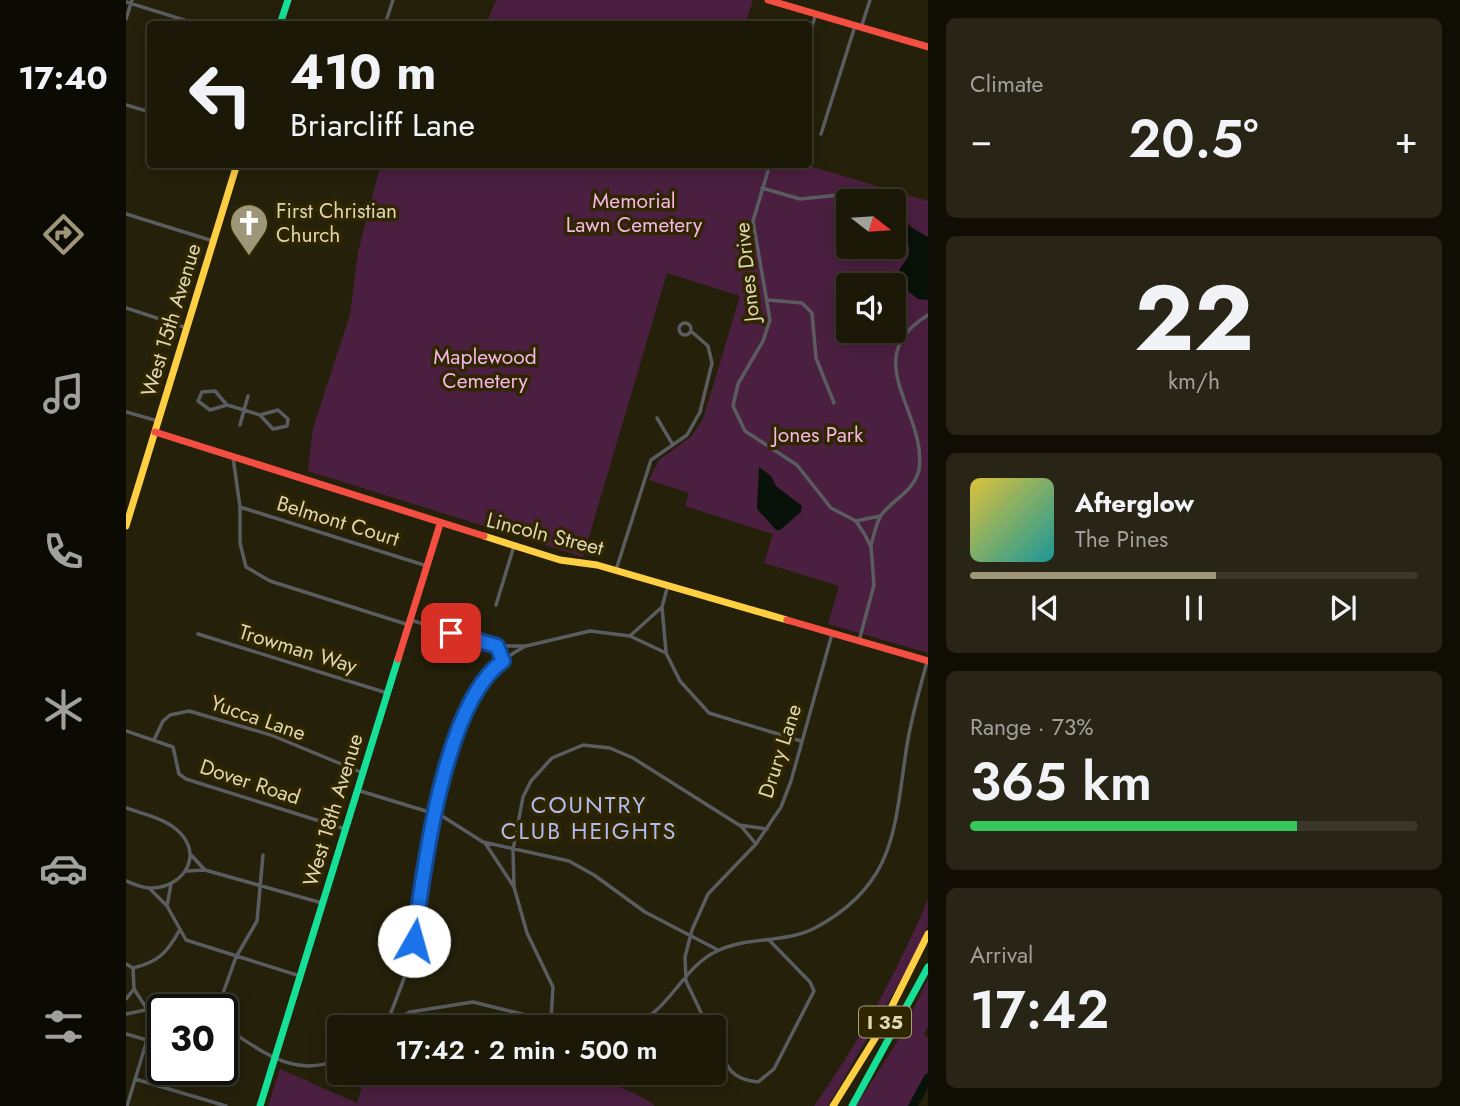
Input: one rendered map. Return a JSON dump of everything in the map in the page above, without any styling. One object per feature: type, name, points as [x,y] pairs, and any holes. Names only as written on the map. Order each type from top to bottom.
[{"type":"main road","points":[[282,21],[288,0]]},
{"type":"main road","points":[[768,0],[928,47]]},
{"type":"main road","name":"West 15th Avenue","points":[[126,526],[236,168]]},
{"type":"main road","name":"Lincoln Street","points":[[155,432],[514,546],[559,559],[616,570],[928,661]]},
{"type":"main road","name":"West 18th Avenue","points":[[260,1106],[440,524]]},
{"type":"main road","name":"I 35","points":[[833,1106],[879,1032],[928,933]]},
{"type":"main road","name":"I 35","points":[[852,1106],[928,967]]},
{"type":"street","points":[[386,21],[393,0]]},
{"type":"street","points":[[821,134],[870,0]]},
{"type":"street","points":[[126,19],[130,2],[188,21]]},
{"type":"street","points":[[812,26],[816,14]]},
{"type":"street","points":[[126,105],[147,112]]},
{"type":"street","name":"Jones Drive","points":[[769,168],[753,221],[755,246],[768,300],[769,330],[734,396],[733,406],[745,431],[797,465],[831,508],[856,521],[871,547],[873,596],[859,642]]},
{"type":"street","points":[[762,188],[800,199],[836,195]]},
{"type":"street","points":[[126,214],[213,241]]},
{"type":"street","points":[[768,300],[802,303],[812,313],[816,358],[834,403]]},
{"type":"street","points":[[126,308],[187,328]]},
{"type":"street","points":[[856,521],[880,516],[910,489],[919,470],[920,443],[896,363],[901,338],[928,315]]},
{"type":"street","points":[[616,570],[647,467],[651,460],[694,426],[711,373],[708,346],[692,332]]},
{"type":"street","points":[[227,405],[215,391],[202,392],[199,396],[198,401],[210,410],[227,405],[244,410],[260,415],[273,429],[284,428],[289,422],[278,410],[260,415]]},
{"type":"street","points":[[240,425],[248,396]]},
{"type":"street","points":[[126,412],[158,422]]},
{"type":"street","points":[[657,418],[673,445]]},
{"type":"street","points":[[233,457],[240,507],[243,560],[254,573],[497,646],[526,646],[590,631],[630,636],[666,653]]},
{"type":"street","name":"Belmont Court","points":[[240,507],[427,566]]},
{"type":"street","points":[[871,547],[880,516]]},
{"type":"street","points":[[496,605],[514,546]]},
{"type":"street","points":[[668,585],[662,607],[666,653],[680,681],[709,713],[802,741]]},
{"type":"street","points":[[630,636],[662,607]]},
{"type":"street","name":"Drury Lane","points":[[685,976],[685,957],[701,904],[767,829],[791,780],[832,634]]},
{"type":"street","name":"Trowman Way","points":[[198,635],[388,693]]},
{"type":"street","points":[[497,646],[503,661]]},
{"type":"street","points":[[390,1015],[414,941],[435,814],[452,751],[475,691],[503,661],[526,646]]},
{"type":"street","points":[[652,1015],[685,976],[718,950],[732,945],[771,941],[812,930],[856,900],[877,872],[893,839],[908,739],[928,661]]},
{"type":"street","name":"Yucca Lane","points":[[154,740],[163,721],[170,715],[189,711],[271,735],[363,773]]},
{"type":"street","name":"Dover Road","points":[[126,731],[173,747],[177,753],[179,774],[186,779],[345,829]]},
{"type":"street","points":[[551,1015],[553,987],[527,933],[514,887],[513,850],[523,797],[531,780],[552,758],[583,745],[610,748],[633,758],[739,825],[756,844]]},
{"type":"street","points":[[357,790],[435,814],[483,842],[569,862],[586,870],[645,912],[690,938],[707,942],[718,950]]},
{"type":"street","points":[[126,808],[156,818],[177,830],[186,840],[191,855],[205,870]]},
{"type":"street","points":[[739,825],[767,829]]},
{"type":"street","points":[[483,842],[514,887]]},
{"type":"street","points":[[187,872],[191,855]]},
{"type":"street","points":[[223,994],[236,957],[257,921],[262,855]]},
{"type":"street","points":[[150,889],[171,884],[187,872],[205,870],[322,903]]},
{"type":"street","points":[[126,881],[150,889],[167,906],[179,932],[186,940],[300,976]]},
{"type":"street","points":[[167,906],[171,884]]},
{"type":"street","points":[[126,964],[133,968],[149,964],[166,954],[179,932]]},
{"type":"street","points":[[726,1062],[733,1075],[739,1079],[758,1082],[774,1069],[814,991],[810,982],[771,941]]},
{"type":"street","points":[[133,968],[134,989],[147,1008]]},
{"type":"street","points":[[685,976],[703,1015]]},
{"type":"street","points":[[126,999],[134,989]]},
{"type":"street","points":[[409,1015],[433,1006],[473,1002],[529,1015]]},
{"type":"street","points":[[126,1014],[147,1009]]},
{"type":"street","points":[[126,1034],[147,1040],[127,1106]]},
{"type":"street","points":[[238,1036],[274,1059],[312,1065],[327,1062]]},
{"type":"street","points":[[135,1079],[226,1106]]},
{"type":"green space","points":[[496,0],[753,1],[746,21],[487,21]]},
{"type":"green space","points":[[812,167],[887,189],[836,189],[836,259],[906,259],[906,195],[928,201],[928,653],[828,624],[839,586],[764,563],[773,534],[685,506],[689,493],[649,480],[659,460],[691,437],[703,419],[740,296],[667,273],[583,557],[308,471],[313,428],[350,315],[358,252],[380,168]]},
{"type":"green space","points":[[928,899],[928,926],[909,966],[828,1106],[814,1106],[877,1006]]},
{"type":"green space","points":[[928,979],[928,1026],[924,1035],[928,1038],[928,1072],[908,1106],[856,1106],[897,1042]]},
{"type":"green space","points":[[280,1069],[357,1103],[362,1085],[611,1085],[631,1091],[655,1106],[268,1106]]},
{"type":"shaded area","points":[[906,221],[928,237],[928,300],[918,299],[906,290],[906,273],[898,273],[907,259],[909,247],[906,240]]},
{"type":"shaded area","points":[[759,467],[771,476],[776,486],[802,506],[801,512],[780,530],[776,530],[757,509]]},
{"type":"waterway","points":[[913,1106],[928,1078]]},
{"type":"traffic: fast","points":[[281,21],[288,0]]},
{"type":"traffic: fast","points":[[260,1106],[398,659]]},
{"type":"traffic: fast","points":[[852,1106],[928,967]]},
{"type":"traffic: slow","points":[[126,526],[236,168]]},
{"type":"traffic: slow","points":[[484,536],[560,560],[597,565],[787,620]]},
{"type":"traffic: slow","points":[[833,1106],[879,1032],[928,934]]},
{"type":"traffic: jam","points":[[768,0],[928,47]]},
{"type":"traffic: jam","points":[[155,432],[484,536]]},
{"type":"traffic: jam","points":[[398,659],[440,524]]},
{"type":"traffic: jam","points":[[787,620],[928,661]]},
{"type":"place","name":"First Christian Church","points":[[249,257]]},
{"type":"district","name":"COUNTRY CLUB HEIGHTS","points":[[589,818]]},
{"type":"route","points":[[414,941],[428,842],[452,751],[475,691],[503,661],[497,646],[451,633]]},
{"type":"park label","name":"Memorial Lawn Cemetery","points":[[634,213]]},
{"type":"park label","name":"Maplewood Cemetery","points":[[485,369]]},
{"type":"park label","name":"Jones Park","points":[[818,435]]}]
